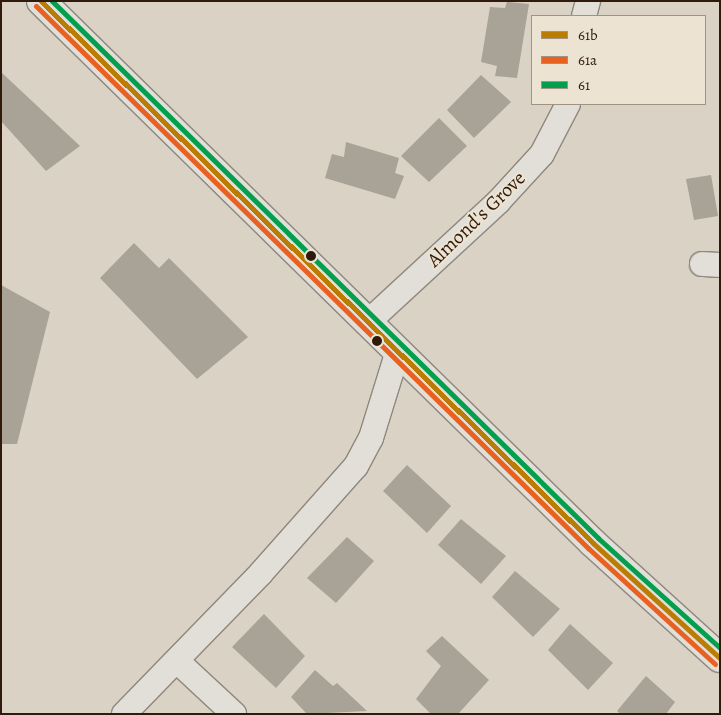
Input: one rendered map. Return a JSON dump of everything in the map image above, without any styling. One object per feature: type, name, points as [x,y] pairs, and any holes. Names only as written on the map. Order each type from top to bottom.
[{"type":"street","points":[[42,1],[367,323],[398,351],[593,543],[720,658]]},
{"type":"street","points":[[584,15],[588,1]]},
{"type":"street","name":"Almond's Grove","points":[[367,323],[504,195],[542,154],[567,105]]},
{"type":"street","points":[[124,714],[177,661],[356,466],[371,438],[398,351]]},
{"type":"street","points":[[177,661],[234,714]]},
{"type":"building","points":[[507,2],[529,4],[517,78],[495,76],[497,66],[481,62],[490,7],[505,8]]},
{"type":"building","points":[[1,72],[80,146],[46,171],[1,121]]},
{"type":"building","points":[[481,75],[511,102],[474,138],[447,110]]},
{"type":"building","points":[[439,118],[467,146],[429,182],[401,156]]},
{"type":"building","points":[[346,142],[399,158],[395,173],[404,176],[395,199],[325,178],[332,154],[344,157]]},
{"type":"building","points":[[711,175],[718,216],[694,220],[686,179]]},
{"type":"building","points":[[134,243],[159,268],[169,258],[248,337],[197,379],[100,278]]},
{"type":"building","points":[[1,285],[50,312],[17,444],[1,444]]},
{"type":"building","points":[[407,465],[451,506],[427,533],[383,491]]},
{"type":"building","points":[[461,519],[506,556],[481,584],[438,545]]},
{"type":"building","points":[[347,537],[374,561],[336,603],[307,578]]},
{"type":"building","points":[[515,571],[560,609],[533,637],[492,597]]},
{"type":"building","points":[[264,614],[305,656],[276,688],[232,647]]},
{"type":"building","points":[[570,624],[613,663],[588,690],[548,650]]},
{"type":"building","points":[[442,636],[489,680],[458,714],[431,714],[416,699],[441,666],[426,651]]},
{"type":"building","points":[[315,670],[333,686],[337,683],[367,711],[307,714],[291,697]]},
{"type":"building","points":[[646,676],[675,702],[666,714],[621,714],[617,711]]},
{"type":"transit line","name":"61b","points":[[41,1],[593,543],[720,658]]},
{"type":"transit line","name":"61","points":[[52,1],[598,538],[720,648]]},
{"type":"transit line","name":"61a","points":[[36,6],[588,548],[715,664]]}]
